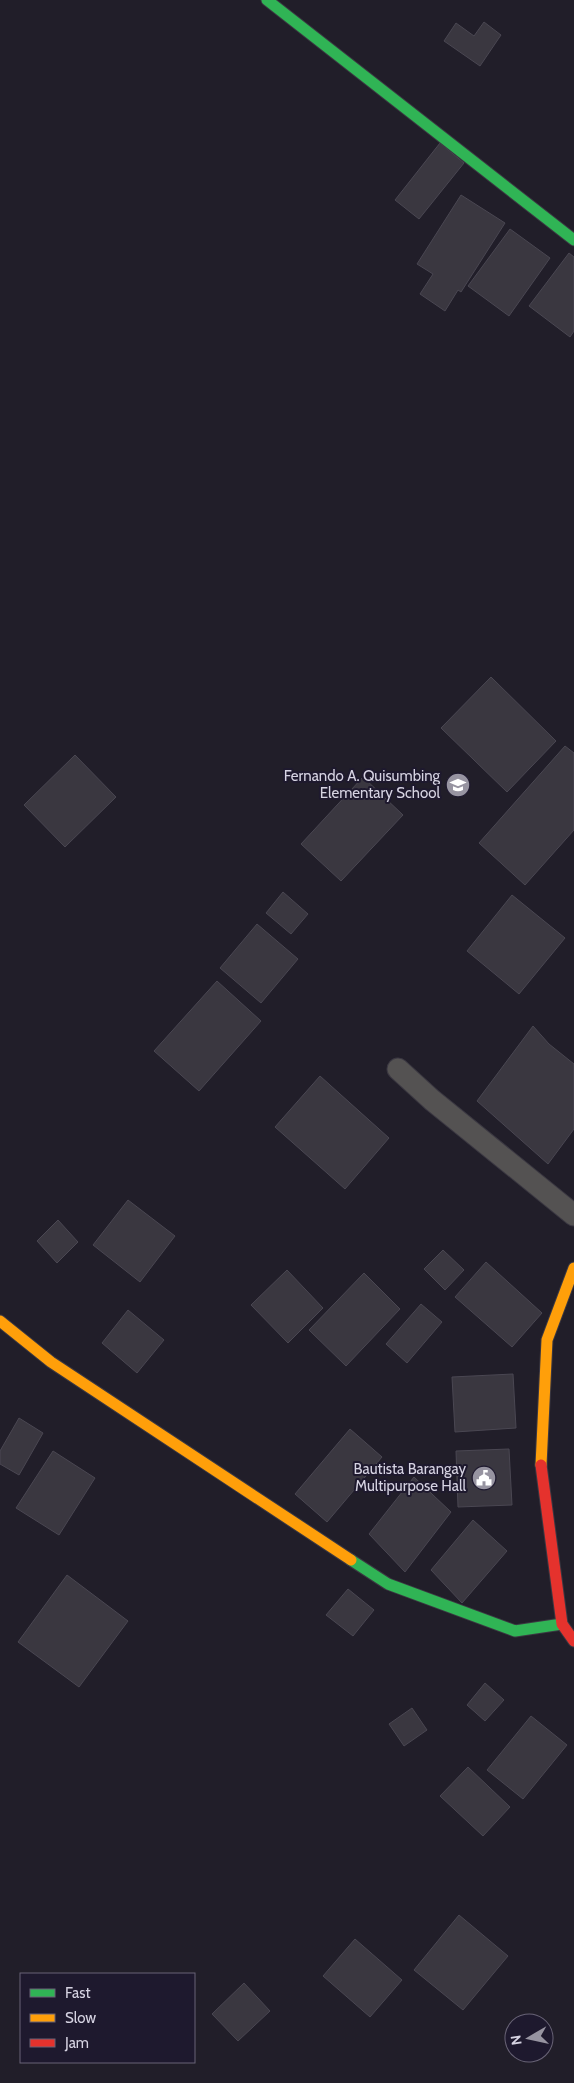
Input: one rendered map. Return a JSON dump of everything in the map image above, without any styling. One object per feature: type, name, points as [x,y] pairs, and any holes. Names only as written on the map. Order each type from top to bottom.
[{"type":"street","points":[[267,0],[574,240]]},
{"type":"street","points":[[574,1268],[547,1340],[541,1463],[562,1624],[574,1641]]},
{"type":"street","points":[[0,1321],[51,1362],[388,1584],[515,1631],[562,1624]]},
{"type":"lane","points":[[398,1069],[432,1100],[574,1216]]},
{"type":"building","points":[[484,22],[501,35],[480,66],[444,41],[456,23],[474,36]]},
{"type":"building","points":[[440,143],[464,163],[419,219],[395,200]]},
{"type":"building","points":[[461,195],[505,223],[461,292],[458,290],[445,311],[420,294],[433,274],[417,264]]},
{"type":"building","points":[[510,229],[550,258],[509,316],[468,286]]},
{"type":"building","points":[[569,253],[574,257],[574,331],[570,337],[529,306]]},
{"type":"building","points":[[491,677],[556,741],[507,792],[441,728]]},
{"type":"building","points":[[565,746],[574,753],[574,830],[525,885],[479,843]]},
{"type":"building","points":[[75,755],[116,797],[65,847],[24,805]]},
{"type":"building","points":[[363,777],[403,815],[341,881],[301,844]]},
{"type":"building","points":[[283,892],[308,914],[291,934],[266,913]]},
{"type":"building","points":[[512,895],[565,938],[519,994],[467,951]]},
{"type":"building","points":[[257,924],[298,959],[261,1003],[220,968]]},
{"type":"building","points":[[217,981],[261,1021],[199,1091],[154,1051]]},
{"type":"building","points":[[533,1026],[549,1044],[574,1064],[574,1129],[548,1164],[477,1101]]},
{"type":"building","points":[[320,1076],[389,1138],[345,1189],[275,1127]]},
{"type":"building","points":[[128,1200],[175,1236],[140,1282],[93,1245]]},
{"type":"building","points":[[58,1220],[78,1242],[57,1263],[37,1241]]},
{"type":"building","points":[[443,1250],[464,1270],[445,1290],[424,1269]]},
{"type":"building","points":[[486,1262],[542,1313],[512,1347],[455,1297]]},
{"type":"building","points":[[287,1270],[323,1308],[288,1343],[251,1305]]},
{"type":"building","points":[[364,1273],[400,1309],[346,1366],[309,1330]]},
{"type":"building","points":[[421,1304],[442,1322],[407,1363],[386,1344]]},
{"type":"building","points":[[128,1310],[164,1340],[137,1373],[102,1343]]},
{"type":"building","points":[[513,1374],[516,1428],[455,1432],[452,1377]]},
{"type":"building","points":[[19,1418],[43,1433],[19,1475],[0,1464],[0,1451]]},
{"type":"building","points":[[350,1429],[382,1457],[327,1522],[295,1494]]},
{"type":"building","name":"Bautista Barangay Multipurpose Hall","points":[[509,1449],[512,1505],[458,1507],[456,1451]]},
{"type":"building","points":[[53,1451],[95,1478],[59,1535],[16,1508]]},
{"type":"building","points":[[414,1477],[451,1512],[405,1572],[369,1534]]},
{"type":"building","points":[[473,1520],[507,1551],[462,1603],[431,1570]]},
{"type":"building","points":[[67,1575],[128,1621],[79,1687],[18,1642]]},
{"type":"building","points":[[348,1589],[374,1610],[353,1636],[326,1615]]},
{"type":"building","points":[[485,1683],[504,1700],[485,1721],[467,1705]]},
{"type":"building","points":[[412,1708],[427,1730],[404,1746],[389,1724]]},
{"type":"building","points":[[531,1716],[567,1745],[523,1799],[487,1770]]},
{"type":"building","points":[[468,1767],[510,1807],[483,1836],[440,1796]]},
{"type":"building","points":[[459,1915],[508,1956],[463,2010],[414,1970]]},
{"type":"building","points":[[355,1939],[402,1980],[370,2017],[323,1976]]},
{"type":"building","points":[[244,1983],[270,2011],[238,2041],[212,2014]]},
{"type":"traffic: fast","points":[[267,0],[574,240]]},
{"type":"traffic: fast","points":[[351,1560],[388,1584],[515,1631],[562,1624]]},
{"type":"traffic: slow","points":[[541,1465],[547,1340],[574,1268]]},
{"type":"traffic: slow","points":[[0,1321],[51,1362],[351,1560]]},
{"type":"traffic: jam","points":[[541,1465],[562,1624],[574,1641]]},
{"type":"place","name":"Fernando A. Quisumbing Elementary School","points":[[458,785]]},
{"type":"place","name":"Bautista Barangay Multipurpose Hall","points":[[484,1478]]}]
